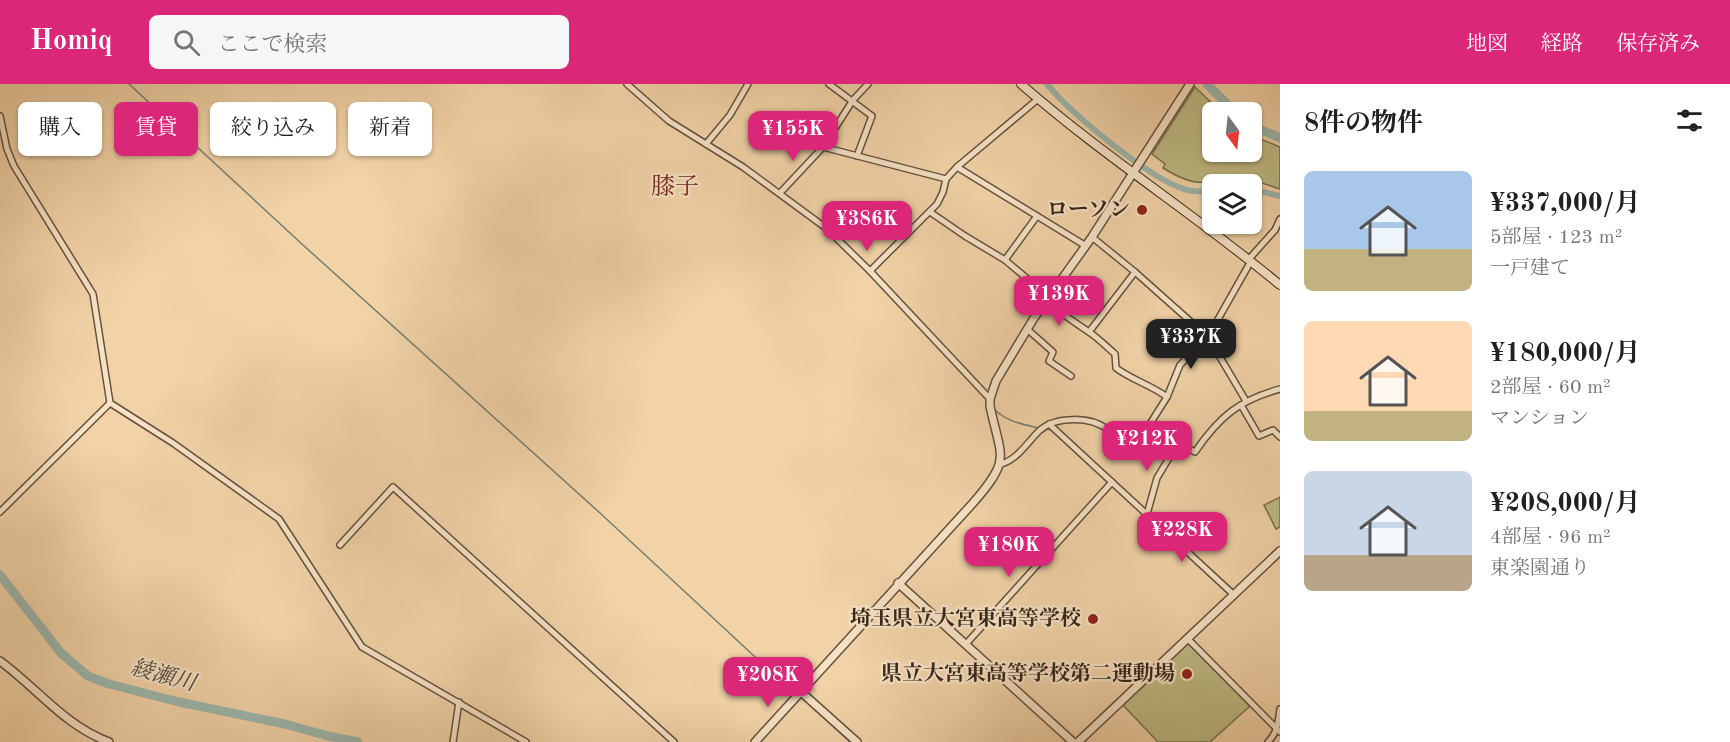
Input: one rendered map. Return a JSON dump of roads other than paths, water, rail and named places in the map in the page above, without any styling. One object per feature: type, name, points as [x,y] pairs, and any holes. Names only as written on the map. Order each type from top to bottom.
[{"type":"main road","points":[[1021,84],[1280,285]]},
{"type":"street","points":[[627,84],[669,121],[780,193],[826,228],[870,271],[990,399]]},
{"type":"street","points":[[706,144],[730,115],[748,84]]},
{"type":"street","points":[[829,84],[872,116],[856,156]]},
{"type":"street","points":[[780,193],[823,147],[853,100],[868,84]]},
{"type":"street","points":[[755,742],[988,486],[1001,464],[1000,446],[990,399],[996,381],[1027,329],[1092,237],[1190,84]]},
{"type":"street","points":[[870,271],[930,212],[943,192],[946,179],[957,167],[1038,99]]},
{"type":"street","points":[[0,116],[7,149],[14,166],[93,294],[110,403],[173,443],[279,519],[362,647],[526,742]]},
{"type":"street","points":[[823,147],[946,179]]},
{"type":"street","points":[[957,167],[1086,246]]},
{"type":"street","points":[[930,212],[1005,260],[1048,297],[1057,310],[1074,324],[1089,332],[1115,354],[1116,368],[1167,397]]},
{"type":"street","points":[[1005,260],[1037,216]]},
{"type":"street","points":[[1001,464],[1010,462],[1049,424],[1072,420],[1092,422],[1107,429],[1121,444],[1150,424],[1167,397],[1180,366],[1208,337],[1250,260],[1275,230],[1280,219]]},
{"type":"street","points":[[1092,237],[1208,337],[1259,436],[1273,430],[1280,437]]},
{"type":"street","points":[[1089,332],[1135,272]]},
{"type":"street","points":[[1027,329],[1053,352],[1049,361],[1071,376]]},
{"type":"street","points":[[1150,424],[1178,444],[1195,452],[1212,428],[1243,403],[1261,394],[1280,389]]},
{"type":"street","points":[[0,512],[110,403]]},
{"type":"street","points":[[1049,424],[1233,594]]},
{"type":"street","points":[[1147,514],[1157,478],[1178,444]]},
{"type":"street","points":[[966,644],[1112,482]]},
{"type":"street","points":[[340,545],[393,487],[674,742]]},
{"type":"street","points":[[898,583],[1075,742],[1280,551]]},
{"type":"street","points":[[1187,638],[1278,730]]},
{"type":"street","points":[[0,661],[22,676],[57,712],[98,740],[109,742]]},
{"type":"street","points":[[800,692],[856,742]]},
{"type":"street","points":[[453,742],[459,702]]},
{"type":"street","points":[[1268,742],[1278,730],[1280,709]]},
{"type":"waterway","points":[[129,84],[797,693]]},
{"type":"waterway","points":[[1047,84],[1073,111],[1131,159],[1169,183],[1191,191],[1202,192]]},
{"type":"waterway","points":[[1207,84],[1225,102]]},
{"type":"waterway","points":[[1262,130],[1280,138]]},
{"type":"waterway","points":[[1262,192],[1280,196]]},
{"type":"waterway","points":[[995,410],[1010,420],[1039,428]]},
{"type":"waterway","points":[[1046,429],[1051,430],[1108,482]]},
{"type":"waterway","name":"綾瀬川","points":[[0,575],[61,653],[88,676],[109,684],[179,702],[358,742]]},
{"type":"waterway","points":[[800,696],[850,742]]},
{"type":"place","name":"ローソン","points":[[1142,210]]},
{"type":"place","name":"埼玉県立大宮東高等学校","points":[[1093,619]]},
{"type":"place","name":"県立大宮東高等学校第二運動場","points":[[1187,674]]},
{"type":"district","name":"膝子","points":[[675,188]]}]
